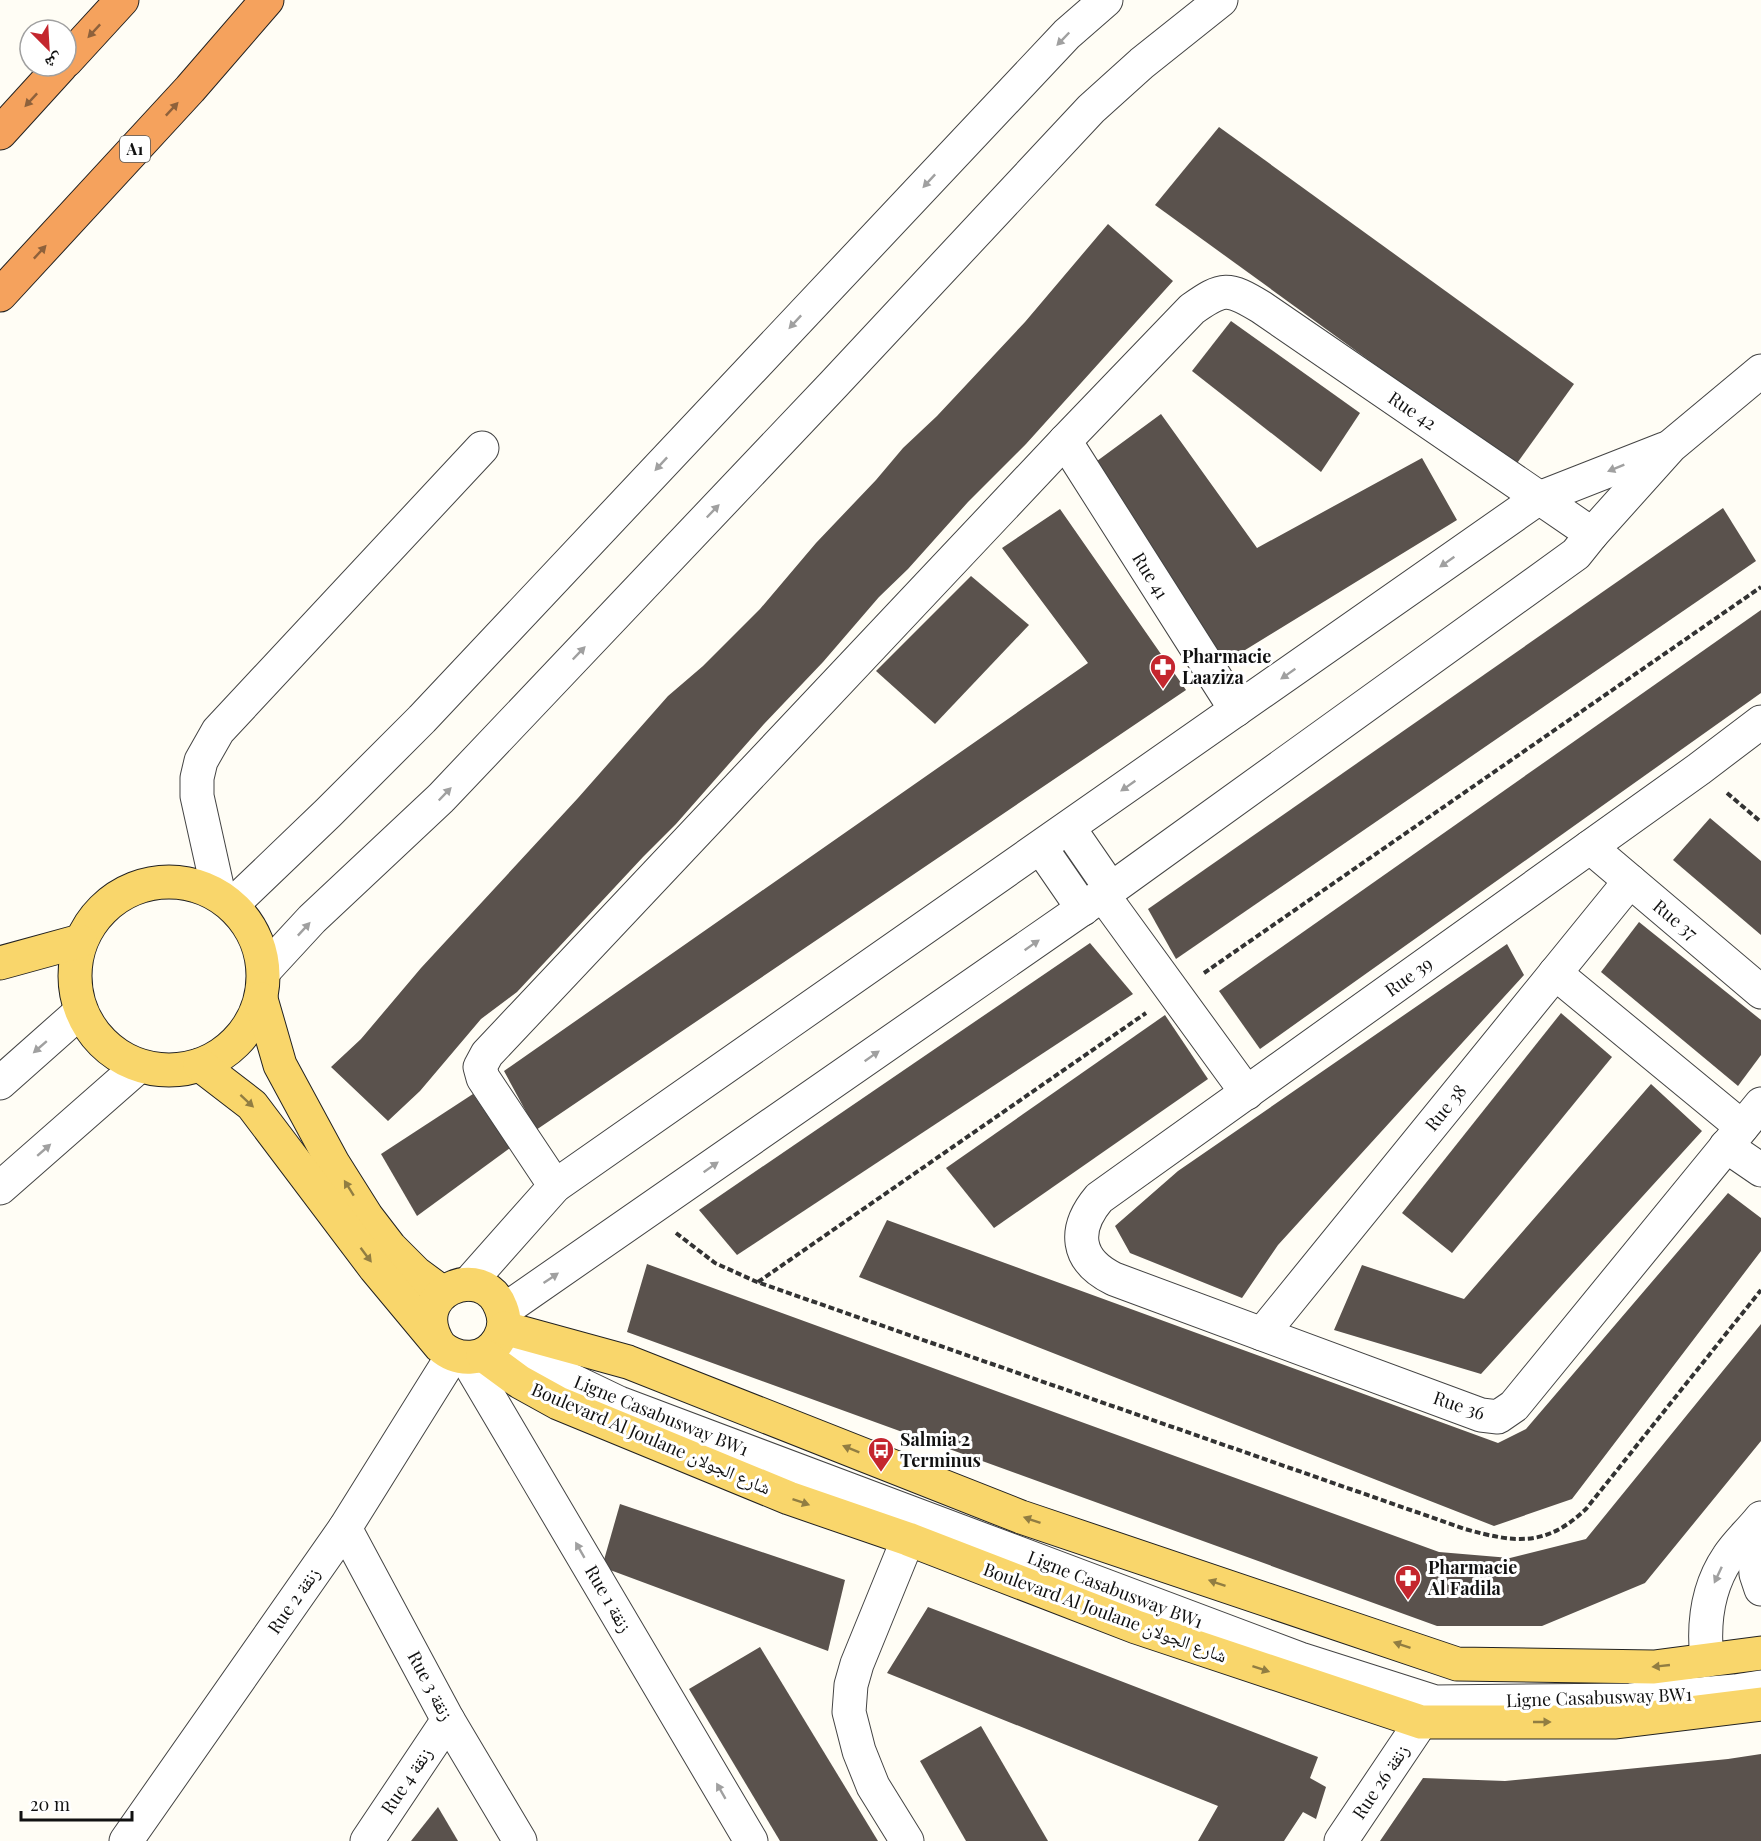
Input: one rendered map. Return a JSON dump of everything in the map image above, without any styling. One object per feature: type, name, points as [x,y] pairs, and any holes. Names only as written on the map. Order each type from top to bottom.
[{"type":"highway","points":[[78,48],[122,0]]},
{"type":"highway","name":"A1","points":[[0,295],[190,89],[267,0]]},
{"type":"highway","points":[[0,133],[51,78]]},
{"type":"main road","points":[[262,985],[249,1027],[228,1050],[200,1065],[170,1071],[140,1066],[115,1054],[94,1036],[80,1012],[74,980],[74,964],[80,941],[98,913],[123,892],[155,881],[188,882],[226,900],[255,935],[262,985],[280,1065],[333,1163],[367,1217],[390,1247],[416,1273],[455,1288],[486,1289],[499,1302],[481,1342]]},
{"type":"main road","points":[[0,963],[80,941]]},
{"type":"main road","points":[[200,1065],[252,1105],[389,1286],[481,1342]]},
{"type":"main road","points":[[455,1288],[437,1299],[430,1315],[431,1332],[481,1342],[628,1362],[1022,1517],[1457,1664],[1654,1667],[1761,1653]]},
{"type":"main road","name":"Boulevard Al Joulane شارع الجولان","points":[[481,1342],[520,1382],[558,1403],[789,1498],[908,1539],[1136,1627],[1421,1722],[1616,1722],[1761,1704]]},
{"type":"street","points":[[483,448],[218,731],[208,746],[197,778],[197,796],[226,900],[328,813],[422,719],[1067,34],[1106,0]]},
{"type":"street","points":[[262,985],[312,919],[449,789],[833,385],[1091,109],[1142,63],[1221,0]]},
{"type":"street","name":"Rue 42","points":[[1065,441],[1192,309],[1212,295],[1231,291],[1261,307],[1592,534]]},
{"type":"street","points":[[481,1342],[652,1208],[1099,898],[1576,554],[1671,446],[1761,371]]},
{"type":"street","points":[[555,1186],[483,1078],[480,1067],[487,1054],[1065,441]]},
{"type":"street","name":"Rue 41","points":[[1065,441],[1236,710]]},
{"type":"street","points":[[455,1288],[555,1186],[1539,498],[1671,446]]},
{"type":"street","name":"Rue 39","points":[[1082,1246],[1081,1227],[1084,1218],[1099,1198],[1590,848],[1761,722]]},
{"type":"street","points":[[1069,828],[1099,898]]},
{"type":"street","points":[[1041,848],[1099,898],[1175,993],[1246,1093]]},
{"type":"street","name":"Rue 37","points":[[1590,848],[1761,992]]},
{"type":"street","name":"Rue 38","points":[[1262,1334],[1630,881]]},
{"type":"street","points":[[1555,973],[1743,1126],[1761,1170]]},
{"type":"street","points":[[0,1083],[80,1012]]},
{"type":"street","points":[[0,1188],[140,1066]]},
{"type":"street","name":"Rue 36","points":[[1082,1246],[1091,1263],[1113,1279],[1481,1415],[1498,1417],[1514,1406],[1743,1126]]},
{"type":"street","name":"Rue 2 زنقة","points":[[126,1841],[345,1528],[481,1342]]},
{"type":"street","name":"Ligne Casabusway BW1","points":[[481,1342],[659,1404],[1310,1650],[1440,1693],[1637,1690],[1761,1677]]},
{"type":"street","name":"Ligne Casabusway BW1","points":[[481,1342],[619,1403],[1300,1659],[1434,1702],[1630,1700],[1761,1687]]},
{"type":"street","name":"Rue 1 زنقة","points":[[481,1342],[751,1841]]},
{"type":"street","points":[[1707,1660],[1706,1616],[1710,1595],[1727,1558],[1757,1524]]},
{"type":"street","points":[[1757,1524],[1756,1574],[1761,1589]]},
{"type":"street","name":"Rue 3 زنقة","points":[[345,1528],[448,1720],[520,1841]]},
{"type":"street","points":[[907,1841],[873,1786],[859,1751],[849,1712],[851,1685],[857,1664],[908,1539]]},
{"type":"street","name":"Rue 4 زنقة","points":[[367,1841],[448,1720]]},
{"type":"street","name":"Rue 26 زنقة","points":[[1341,1841],[1421,1722]]},
{"type":"path","points":[[757,1282],[1761,587]]},
{"type":"path","points":[[1699,769],[1761,822]]},
{"type":"path","points":[[652,1208],[680,1236],[715,1263],[757,1282],[1496,1538],[1527,1540],[1538,1538],[1564,1527],[1586,1509],[1761,1290]]},
{"type":"building","points":[[1219,127],[1574,384],[1515,466],[1155,205]]},
{"type":"building","points":[[1108,224],[1173,281],[1026,444],[879,597],[676,824],[517,992],[481,1019],[420,1091],[388,1121],[331,1067],[361,1039],[421,968],[578,798],[668,696],[703,666],[760,609],[816,543],[903,448],[937,416],[1025,322]]},
{"type":"building","points":[[1231,321],[1360,413],[1321,472],[1192,371]]},
{"type":"building","points":[[1161,414],[1257,548],[1422,458],[1457,520],[1224,663],[1097,461]]},
{"type":"building","points":[[1723,508],[1756,561],[1176,959],[1148,909]]},
{"type":"building","points":[[1060,509],[1186,690],[536,1130],[504,1071],[1088,663],[1002,548]]},
{"type":"building","points":[[971,576],[1029,625],[935,724],[876,671]]},
{"type":"building","points":[[1761,610],[1761,693],[1260,1049],[1219,991]]},
{"type":"building","points":[[1710,818],[1761,861],[1761,935],[1673,860]]},
{"type":"building","points":[[1639,922],[1761,1020],[1761,1055],[1738,1086],[1601,972]]},
{"type":"building","points":[[1090,943],[1133,994],[737,1255],[699,1210]]},
{"type":"building","points":[[1507,944],[1524,975],[1278,1245],[1242,1298],[1130,1253],[1115,1226],[1178,1171]]},
{"type":"building","points":[[1561,1013],[1612,1057],[1452,1253],[1402,1213]]},
{"type":"building","points":[[1165,1015],[1208,1079],[994,1228],[946,1168]]},
{"type":"building","points":[[1651,1084],[1702,1131],[1481,1374],[1334,1330],[1362,1265],[1464,1299]]},
{"type":"building","points":[[473,1094],[510,1148],[417,1216],[381,1154]]},
{"type":"building","points":[[1728,1193],[1761,1218],[1761,1251],[1572,1499],[1494,1526],[859,1277],[887,1220],[1498,1443],[1526,1429]]},
{"type":"building","points":[[647,1264],[1439,1552],[1510,1558],[1586,1539],[1761,1324],[1761,1441],[1645,1583],[1542,1626],[1437,1626],[627,1332]]},
{"type":"building","points":[[620,1504],[845,1580],[828,1651],[602,1567]]},
{"type":"building","points":[[928,1607],[1318,1757],[1310,1778],[1326,1787],[1316,1819],[1303,1812],[1284,1841],[1198,1841],[1218,1806],[887,1673]]},
{"type":"building","points":[[760,1647],[878,1841],[780,1841],[689,1689]]},
{"type":"building","points":[[981,1726],[1048,1841],[966,1841],[920,1761]]},
{"type":"building","points":[[1761,1754],[1761,1841],[1380,1841],[1423,1778],[1505,1781]]},
{"type":"building","points":[[438,1807],[458,1841],[411,1841]]},
{"type":"place","name":"Pharmacie Laaziza","points":[[1163,690]]},
{"type":"place","name":"Salmia 2 Terminus","points":[[881,1473]]},
{"type":"place","name":"Pharmacie Al Fadila","points":[[1408,1601]]}]
